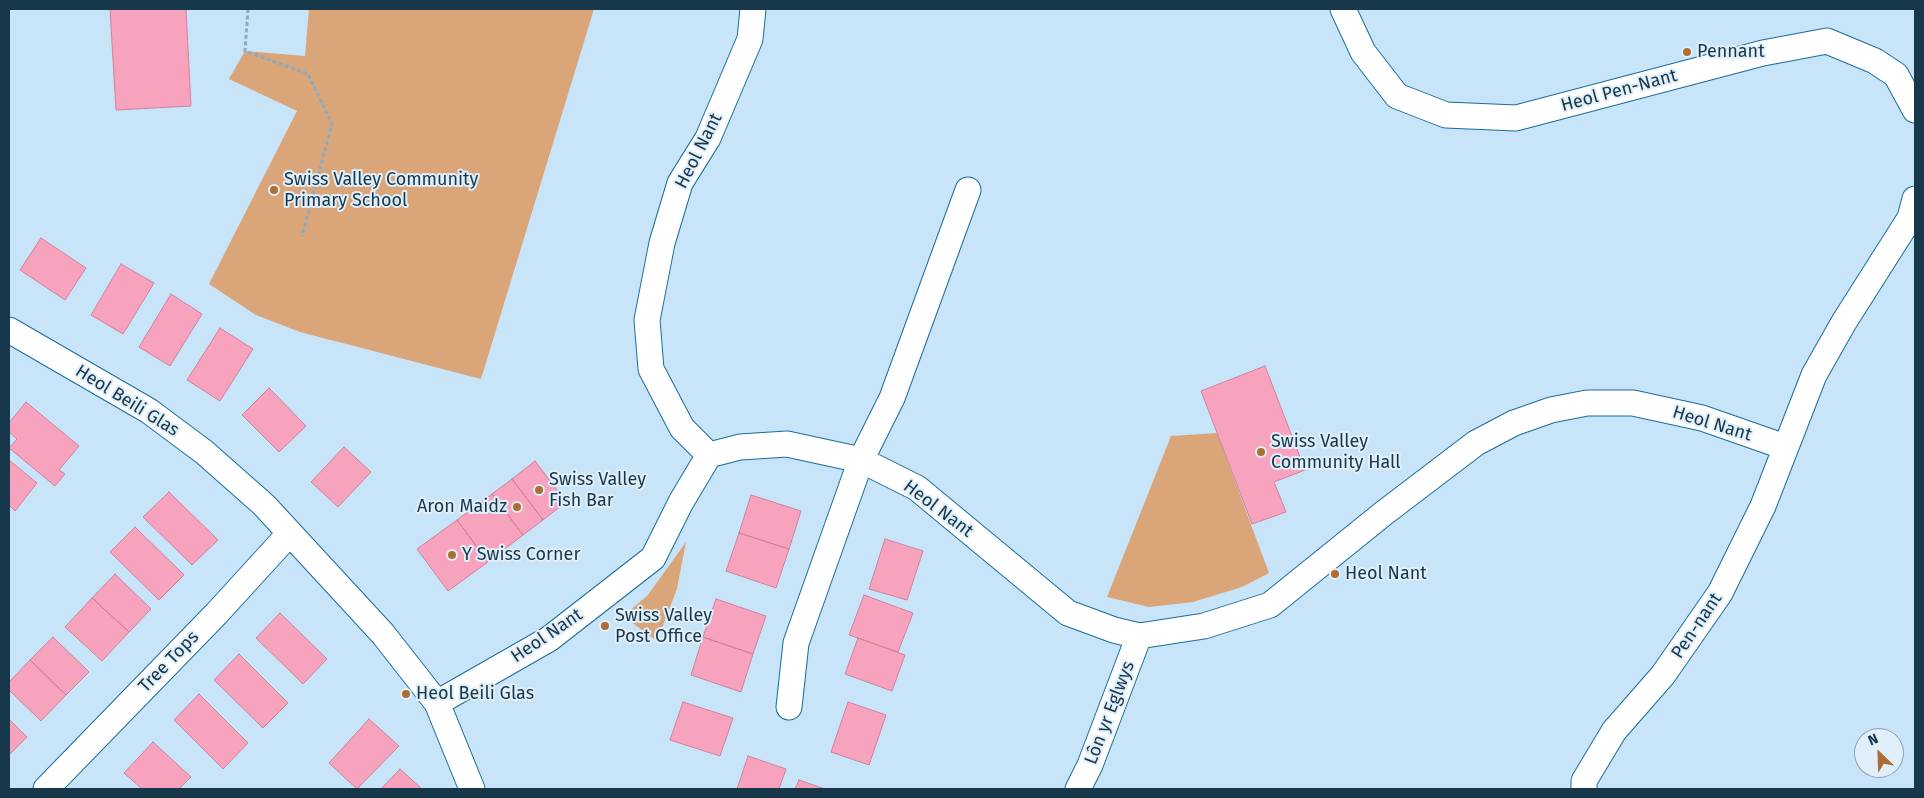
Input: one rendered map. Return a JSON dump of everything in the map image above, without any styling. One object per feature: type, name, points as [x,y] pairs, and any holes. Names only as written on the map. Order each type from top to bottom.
[{"type":"street","name":"Heol Nant","points":[[709,456],[682,428],[651,370],[647,320],[662,242],[680,183],[708,138],[750,39],[753,9]]},
{"type":"street","name":"Heol Pen-Nant","points":[[1343,9],[1363,52],[1397,96],[1446,115],[1516,118],[1763,53],[1827,41],[1875,61],[1896,75],[1915,110]]},
{"type":"street","points":[[789,707],[796,644],[861,460],[892,398],[968,190]]},
{"type":"street","points":[[1785,447],[1814,375],[1844,322],[1910,218],[1915,199]]},
{"type":"street","name":"Heol Beili Glas","points":[[12,338],[149,411],[204,452],[264,505],[383,634],[437,703],[472,789]]},
{"type":"street","name":"Heol Nant","points":[[437,703],[549,639],[653,558],[681,502],[709,456],[740,447],[787,444],[861,460],[917,488],[1068,613],[1114,630],[1139,636],[1204,626],[1270,605],[1384,513],[1476,443],[1514,423],[1551,410],[1587,403],[1634,403],[1702,418],[1785,447]]},
{"type":"street","name":"Pen-nant","points":[[1584,789],[1584,782],[1614,731],[1663,676],[1720,593],[1764,506],[1785,447]]},
{"type":"street","name":"Tree Tops","points":[[59,784],[290,533]]},
{"type":"street","name":"Lôn yr Eglwys","points":[[1078,789],[1090,765],[1139,636]]},
{"type":"path","points":[[248,9],[246,52],[308,74],[332,124],[302,236]]},
{"type":"shaded area","name":"Swiss Valley Community Primary School","points":[[309,9],[594,9],[481,379],[300,332],[256,315],[209,284],[297,111],[229,79],[245,51],[305,56]]},
{"type":"shaded area","points":[[1217,433],[1269,573],[1242,587],[1193,602],[1149,607],[1107,597],[1171,436]]},
{"type":"shaded area","points":[[686,542],[677,589],[657,641],[623,616],[647,596]]},
{"type":"building","points":[[110,9],[186,9],[191,106],[116,110]]},
{"type":"building","points":[[41,238],[86,268],[65,300],[20,270]]},
{"type":"building","points":[[121,264],[154,283],[123,334],[91,315]]},
{"type":"building","points":[[171,294],[202,314],[170,366],[139,347]]},
{"type":"building","points":[[220,328],[253,349],[220,401],[187,380]]},
{"type":"building","name":"Swiss Valley Community Hall","points":[[1265,366],[1305,470],[1274,482],[1286,512],[1252,524],[1201,391]]},
{"type":"building","points":[[269,388],[306,426],[279,452],[242,415]]},
{"type":"building","points":[[26,402],[79,446],[59,470],[65,474],[55,486],[9,448],[17,439],[9,432],[9,423]]},
{"type":"building","points":[[344,447],[371,472],[338,507],[311,482]]},
{"type":"building","points":[[9,460],[37,483],[15,511],[9,505]]},
{"type":"building","name":"Swiss Valley Fish Bar","points":[[535,461],[566,502],[543,520],[512,479]]},
{"type":"building","name":"Aron Maidz","points":[[512,479],[543,520],[523,535],[492,494]]},
{"type":"building","points":[[169,492],[218,540],[192,565],[143,517]]},
{"type":"building","points":[[492,494],[523,535],[488,562],[457,520]]},
{"type":"building","points":[[751,495],[801,511],[789,549],[739,533]]},
{"type":"building","name":"Y Swiss Corner","points":[[457,520],[488,562],[448,591],[417,549]]},
{"type":"building","points":[[135,527],[184,575],[159,600],[110,552]]},
{"type":"building","points":[[739,533],[789,549],[776,588],[726,571]]},
{"type":"building","points":[[885,539],[923,551],[907,600],[869,589]]},
{"type":"building","points":[[115,574],[151,609],[129,632],[92,598]]},
{"type":"building","points":[[864,595],[913,613],[898,652],[849,635]]},
{"type":"building","points":[[92,598],[129,632],[102,661],[65,627]]},
{"type":"building","points":[[716,599],[766,616],[753,654],[703,637]]},
{"type":"building","points":[[280,613],[327,659],[303,684],[256,638]]},
{"type":"building","points":[[53,637],[89,672],[66,695],[30,660]]},
{"type":"building","points":[[703,637],[753,654],[741,692],[691,675]]},
{"type":"building","points":[[858,638],[905,655],[892,691],[845,674]]},
{"type":"building","points":[[239,654],[288,703],[263,728],[214,680]]},
{"type":"building","points":[[30,660],[66,695],[41,721],[9,690],[9,682]]},
{"type":"building","points":[[199,694],[248,743],[223,769],[174,720]]},
{"type":"building","points":[[683,702],[733,718],[720,756],[670,740]]},
{"type":"building","points":[[848,702],[886,715],[869,765],[831,752]]},
{"type":"building","points":[[9,719],[27,737],[9,755]]},
{"type":"building","points":[[369,719],[399,746],[357,789],[329,763]]},
{"type":"building","points":[[153,742],[191,777],[179,789],[142,789],[124,773]]},
{"type":"building","points":[[748,756],[786,769],[779,789],[737,789]]},
{"type":"building","points":[[400,769],[422,789],[381,789]]},
{"type":"building","points":[[799,780],[825,789],[795,789]]},
{"type":"place","name":"Pennant","points":[[1687,52]]},
{"type":"place","name":"Swiss Valley Community Primary School","points":[[274,190]]},
{"type":"place","name":"Swiss Valley Community Hall","points":[[1261,452]]},
{"type":"place","name":"Swiss Valley Fish Bar","points":[[539,490]]},
{"type":"place","name":"Aron Maidz","points":[[517,507]]},
{"type":"place","name":"Y Swiss Corner","points":[[452,555]]},
{"type":"place","name":"Heol Nant","points":[[1335,574]]},
{"type":"place","name":"Swiss Valley Post Office","points":[[605,626]]},
{"type":"place","name":"Heol Beili Glas","points":[[406,694]]}]
